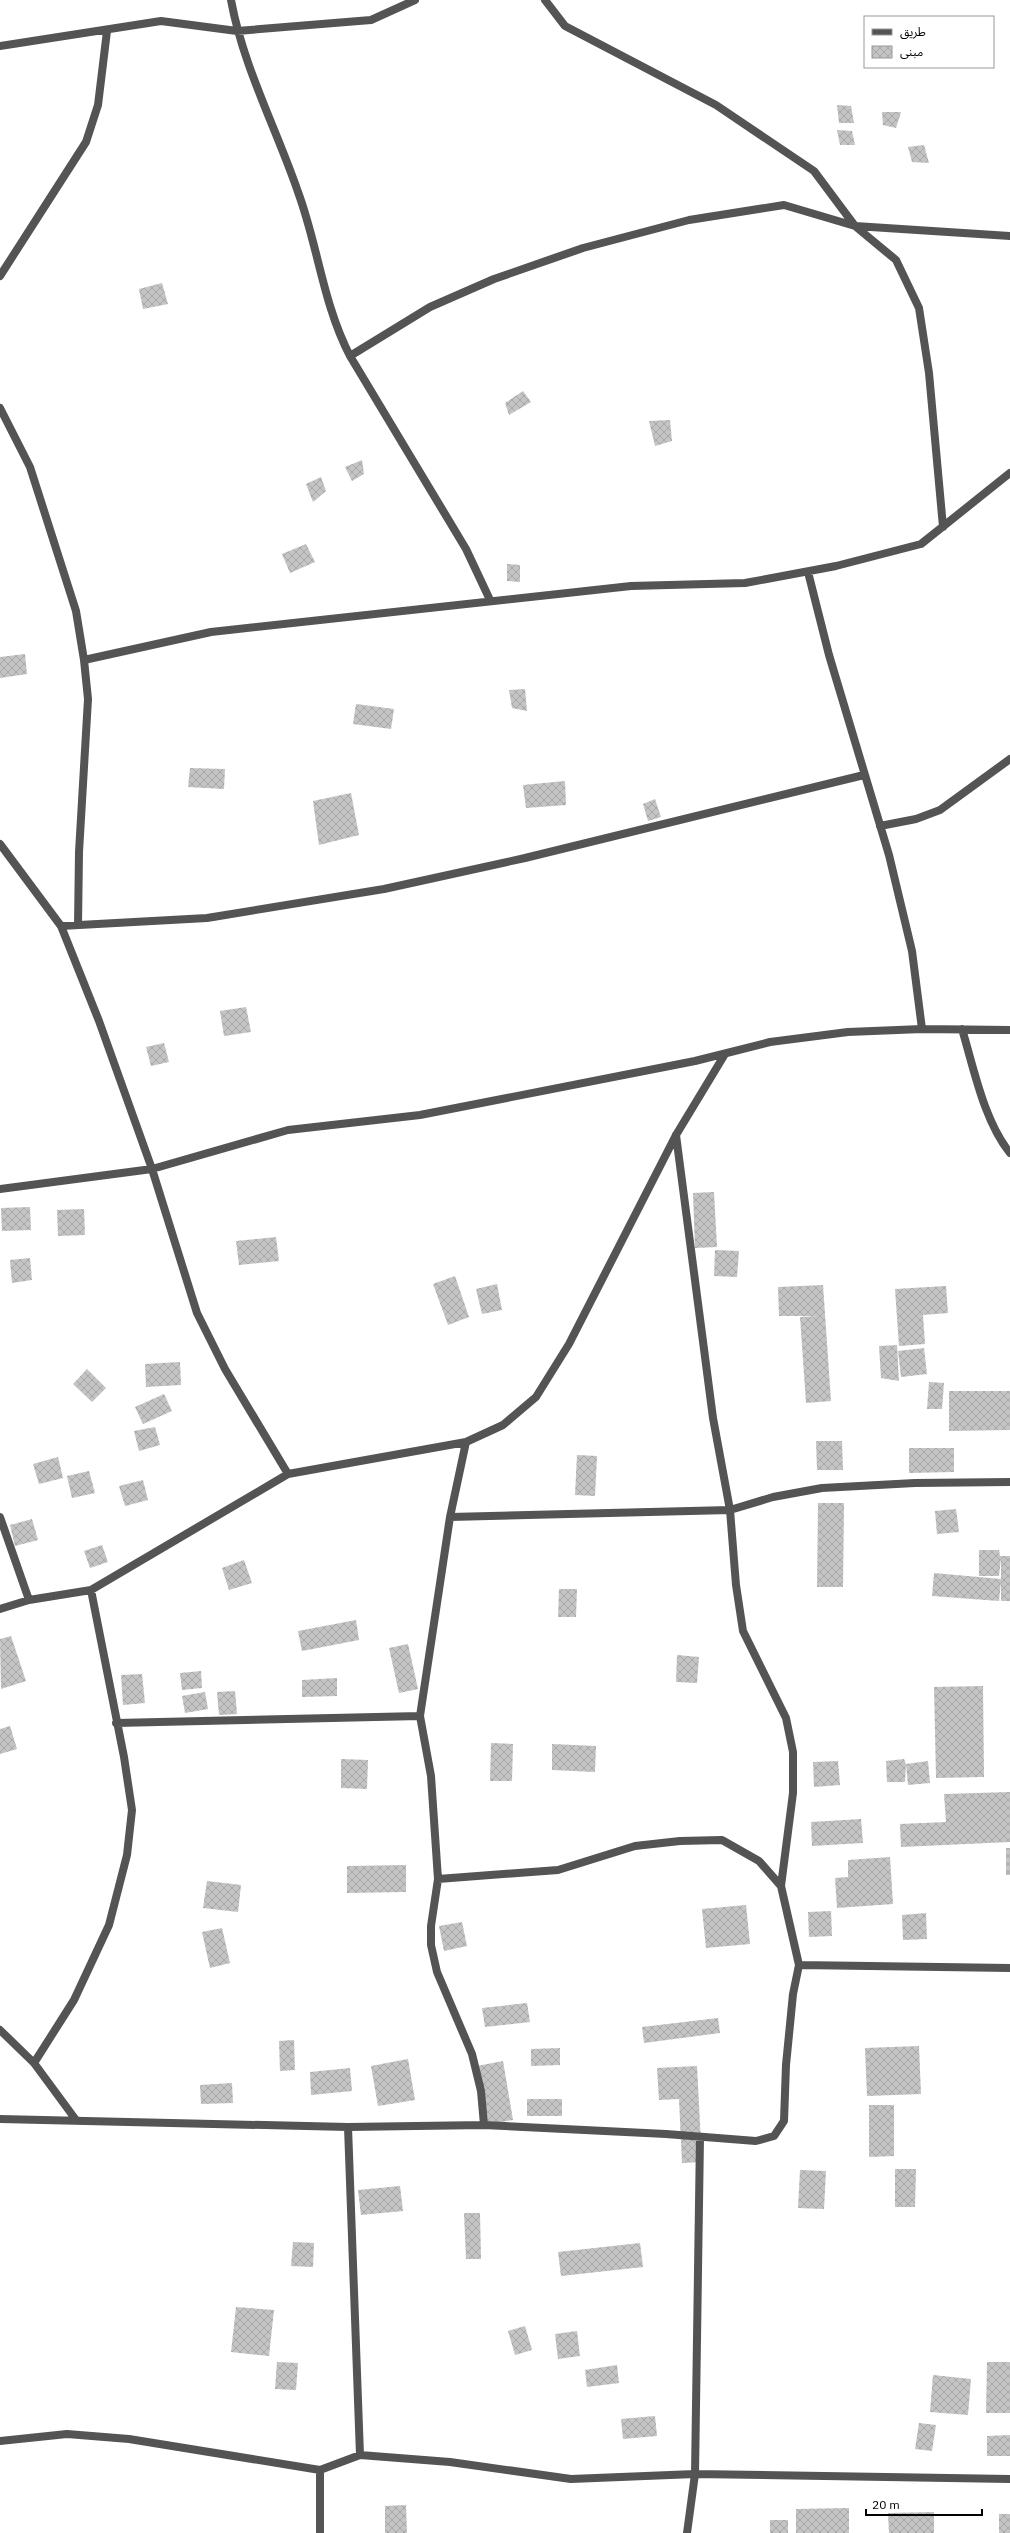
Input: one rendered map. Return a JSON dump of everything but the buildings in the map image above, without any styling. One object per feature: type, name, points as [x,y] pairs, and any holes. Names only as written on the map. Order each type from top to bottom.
[{"type":"street","points":[[231,0],[237,31],[299,193],[336,329],[350,356],[462,542],[490,600]]},
{"type":"street","points":[[0,46],[107,31],[161,21],[237,31],[371,20],[415,0]]},
{"type":"street","points":[[545,0],[565,26],[716,105],[814,171],[855,226],[896,260],[919,308],[929,373],[943,527]]},
{"type":"street","points":[[0,276],[86,142],[98,105],[107,31]]},
{"type":"street","points":[[350,356],[430,307],[494,279],[583,248],[681,222],[784,205],[855,226],[1010,236]]},
{"type":"street","points":[[0,408],[14,432],[30,467],[76,611],[84,660],[88,699],[79,852],[78,925]]},
{"type":"street","points":[[84,660],[211,632],[490,600],[631,586],[745,583],[808,572],[921,544],[1010,473]]},
{"type":"street","points":[[808,572],[829,655],[880,826],[912,951],[922,1029]]},
{"type":"street","points":[[880,826],[916,819],[940,810],[1010,759]]},
{"type":"street","points":[[61,926],[207,918],[384,889],[525,858],[864,775]]},
{"type":"street","points":[[0,844],[61,926],[99,1021],[152,1169],[197,1313],[225,1369],[288,1474]]},
{"type":"street","points":[[0,1189],[152,1169],[288,1130],[420,1115],[725,1054],[770,1042],[848,1032],[922,1029],[1010,1030]]},
{"type":"street","points":[[962,1029],[982,1097],[1004,1146],[1010,1153]]},
{"type":"street","points":[[0,1609],[29,1600],[91,1590],[288,1474],[466,1442],[503,1425],[536,1397],[569,1344],[676,1135],[725,1054]]},
{"type":"street","points":[[0,2119],[348,2127],[484,2125],[756,2141],[774,2136],[784,2121],[786,2057],[792,1994],[799,1965],[781,1886],[793,1793],[793,1752],[786,1718],[743,1631],[736,1585],[730,1510],[713,1418],[676,1135]]},
{"type":"street","points":[[466,1442],[450,1517],[420,1716],[432,1776],[438,1879],[431,1926],[431,1945],[440,1979],[472,2054],[481,2091],[484,2125]]},
{"type":"street","points":[[450,1517],[730,1510],[774,1497],[822,1488],[915,1483],[1010,1482]]},
{"type":"street","points":[[0,1517],[29,1600]]},
{"type":"street","points":[[34,2063],[74,2000],[109,1925],[127,1855],[132,1810],[91,1590]]},
{"type":"street","points":[[116,1723],[420,1716]]},
{"type":"street","points":[[438,1879],[558,1870],[635,1846],[722,1840],[759,1861],[781,1886]]},
{"type":"street","points":[[799,1965],[1010,1968]]},
{"type":"street","points":[[0,2030],[34,2063],[76,2120]]},
{"type":"street","points":[[348,2127],[360,2455]]},
{"type":"street","points":[[687,2533],[695,2474],[700,2137]]},
{"type":"street","points":[[0,2441],[67,2434],[129,2439],[320,2470],[360,2455],[450,2462],[571,2479],[695,2474],[1010,2479]]},
{"type":"street","points":[[320,2470],[320,2533]]}]
